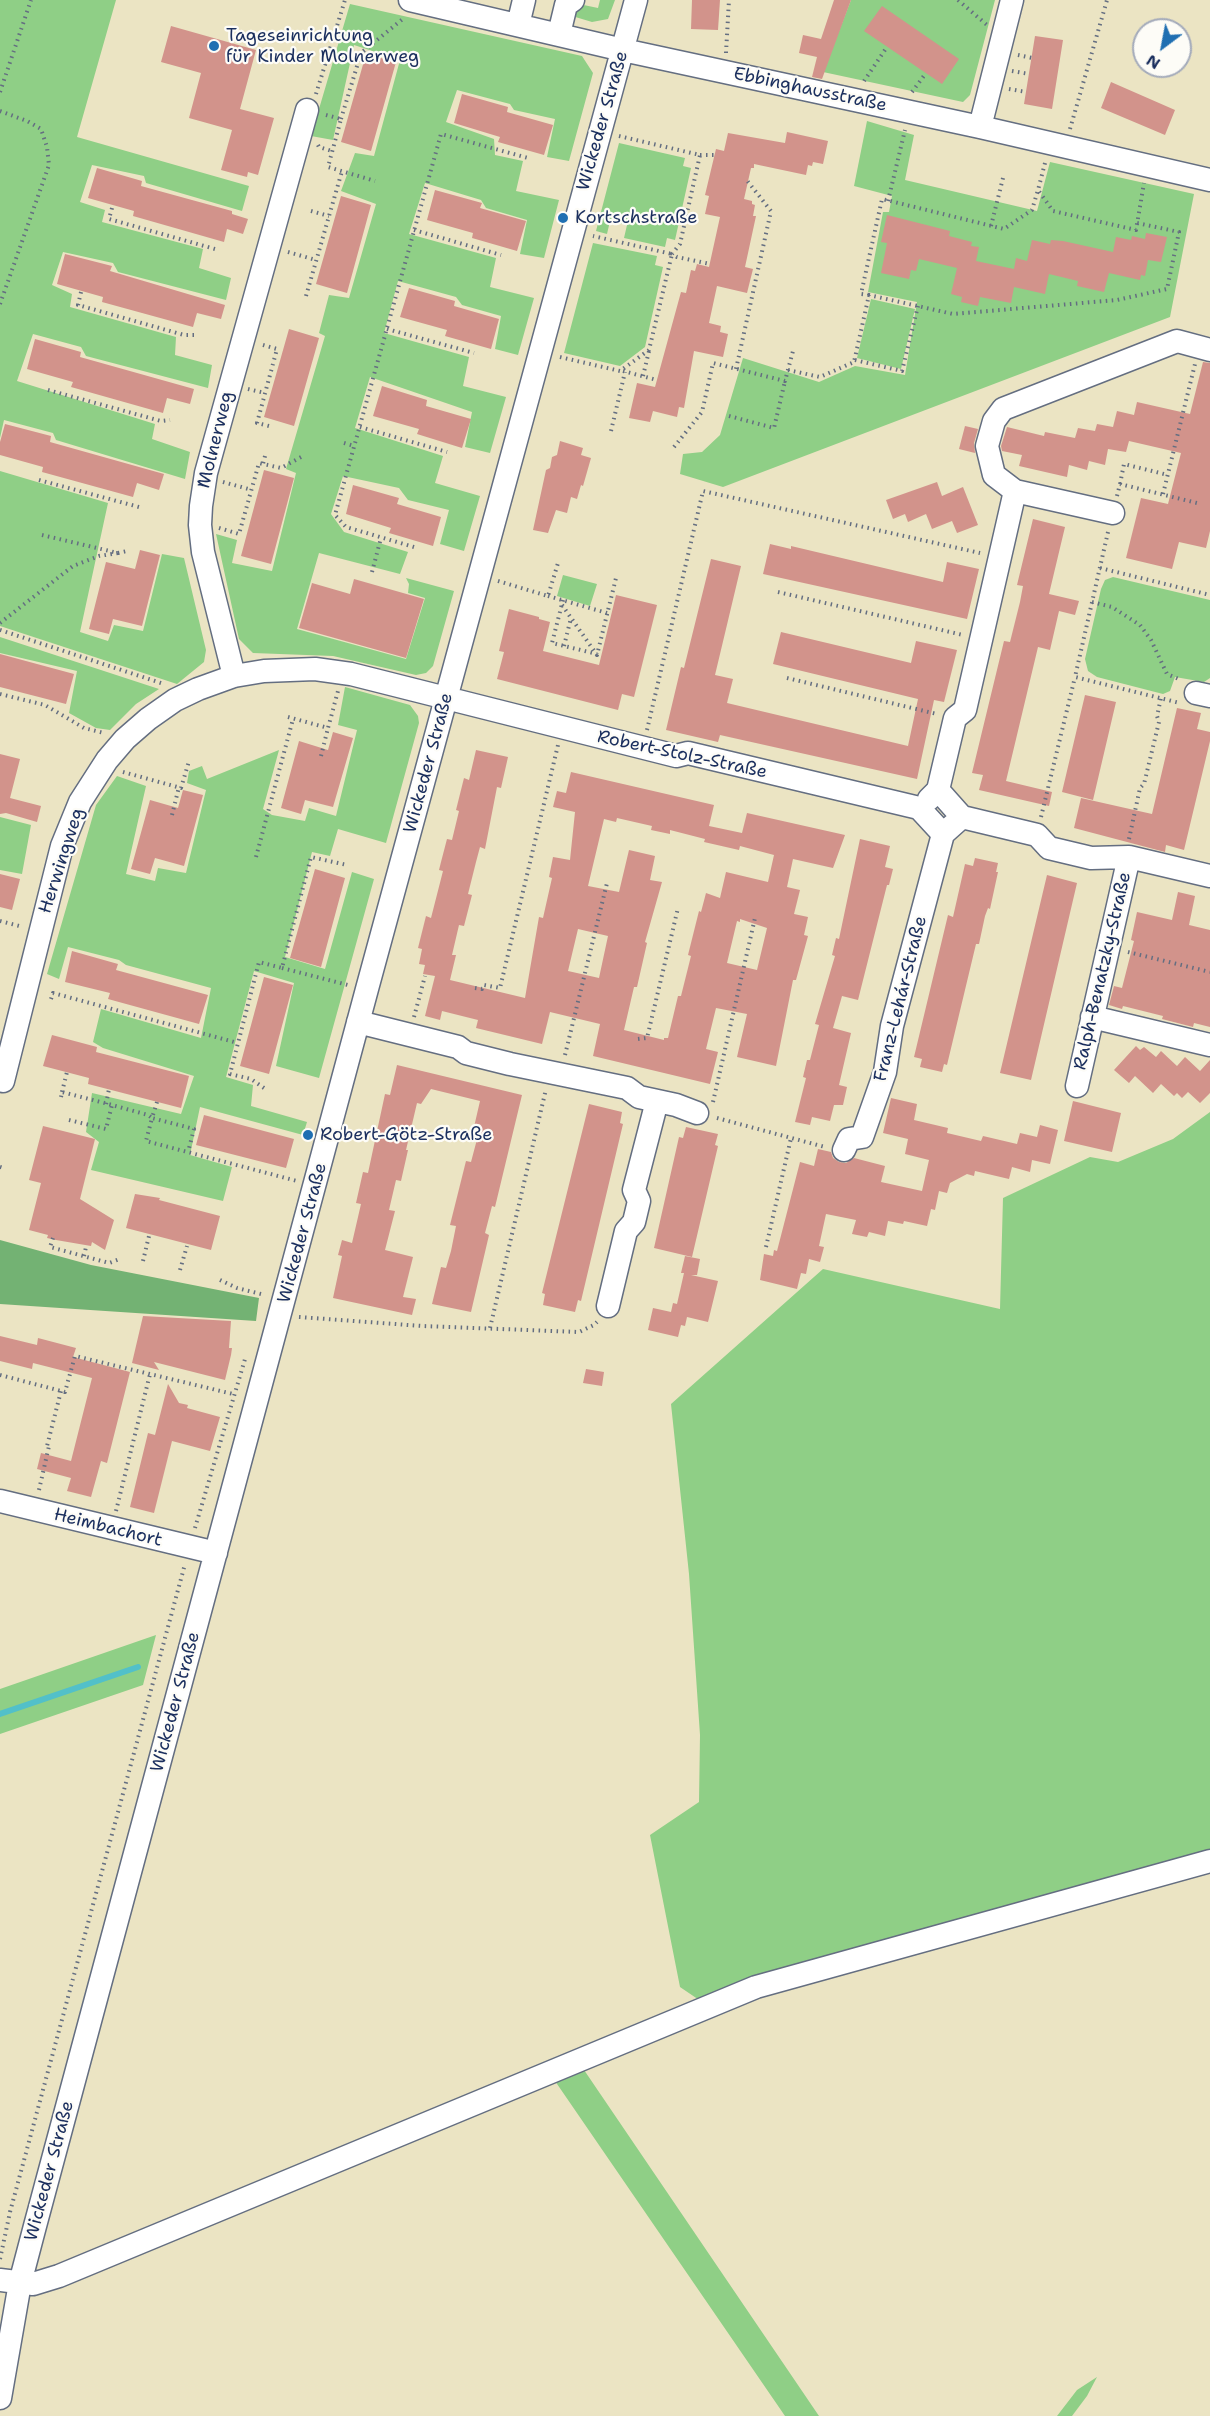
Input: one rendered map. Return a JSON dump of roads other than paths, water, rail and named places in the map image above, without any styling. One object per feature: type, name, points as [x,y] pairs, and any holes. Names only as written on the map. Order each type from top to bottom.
[{"type":"street","points":[[518,25],[524,0]]},
{"type":"street","points":[[559,34],[566,5],[573,0]]},
{"type":"street","name":"Wickeder Straße","points":[[0,2398],[10,2282],[216,1553],[636,0]]},
{"type":"street","points":[[980,127],[1012,0]]},
{"type":"street","name":"Ebbinghausstraße","points":[[411,6],[518,25],[1210,180]]},
{"type":"street","name":"Molnerweg","points":[[234,676],[203,552],[200,525],[201,506],[206,473],[307,110]]},
{"type":"street","points":[[1113,513],[1015,491],[994,475],[987,446],[994,421],[1003,408],[1177,341],[1204,349]]},
{"type":"street","points":[[962,817],[943,834],[919,808],[938,790],[955,718],[965,710],[1015,491]]},
{"type":"street","name":"Herwingweg","points":[[0,1080],[3,1081],[62,846],[74,812],[96,774],[118,746],[148,719],[175,700],[198,689],[234,676],[264,671],[315,669],[351,674],[447,699]]},
{"type":"street","name":"Robert-Stolz-Straße","points":[[447,699],[676,756],[688,753],[919,808]]},
{"type":"street","points":[[938,790],[962,817],[1037,835],[1049,848],[1091,858],[1129,857],[1210,876]]},
{"type":"street","name":"Franz-Lehár-Straße","points":[[843,1150],[849,1139],[862,1137],[885,1072],[892,1026],[943,834]]},
{"type":"street","name":"Ralph-Benatzky-Straße","points":[[1077,1086],[1129,857]]},
{"type":"street","points":[[1092,1017],[1210,1045]]},
{"type":"street","points":[[358,1022],[458,1047],[466,1053],[627,1088],[639,1098],[697,1113]]},
{"type":"street","points":[[608,1306],[626,1231],[634,1222],[639,1201],[634,1190],[657,1101]]},
{"type":"street","name":"Heimbachort","points":[[0,1501],[216,1553]]},
{"type":"street","points":[[10,2282],[33,2284],[59,2276],[756,1987],[1210,1861]]},
{"type":"waterway","points":[[0,1714],[138,1667]]},
{"type":"place","name":"Tageseinrichtung für Kinder Molnerweg","points":[[214,46]]},
{"type":"place","name":"Kortschstraße","points":[[563,218]]},
{"type":"place","name":"Robert-Götz-Straße","points":[[308,1135]]}]
